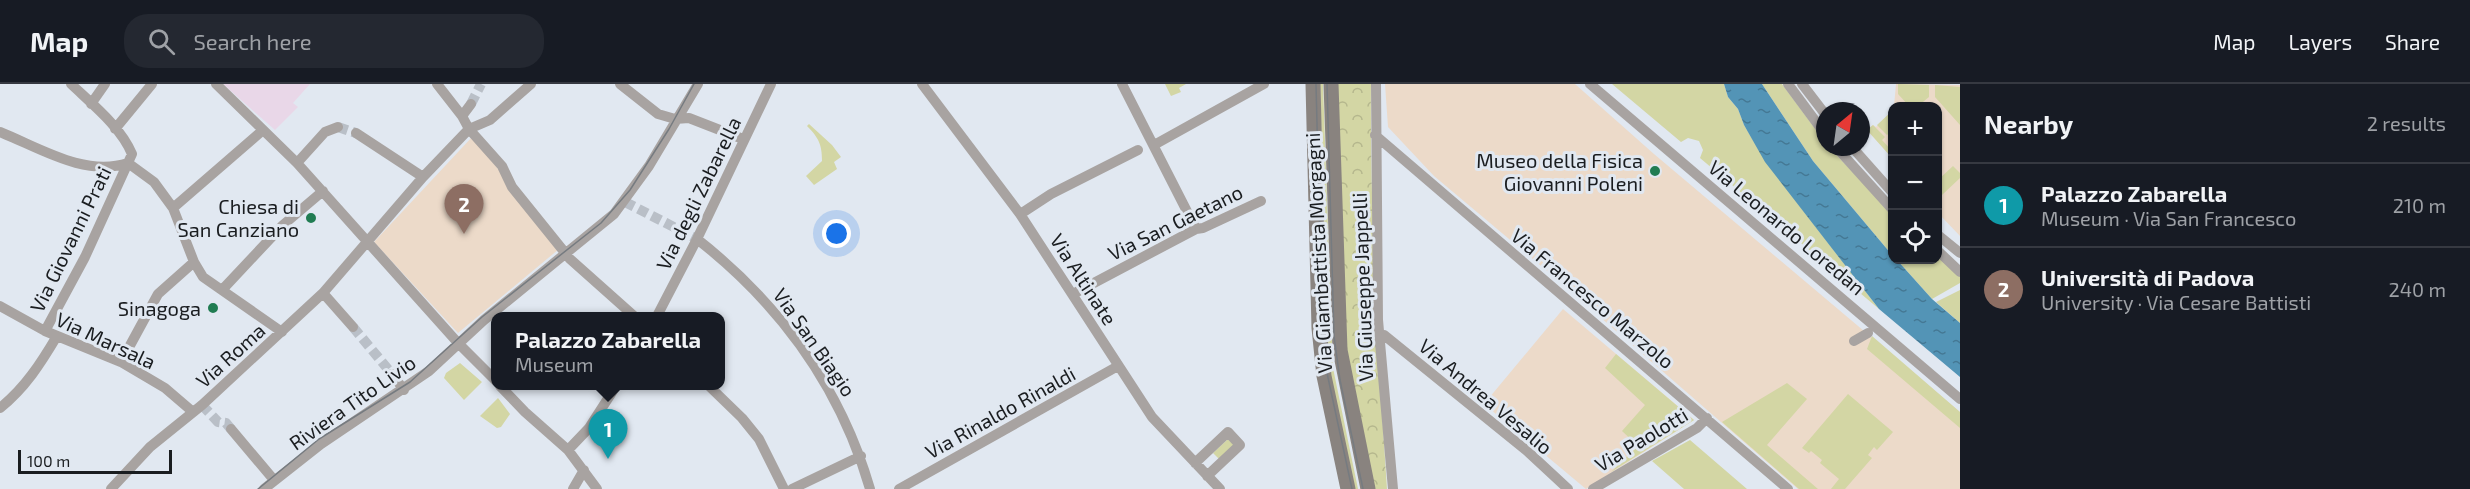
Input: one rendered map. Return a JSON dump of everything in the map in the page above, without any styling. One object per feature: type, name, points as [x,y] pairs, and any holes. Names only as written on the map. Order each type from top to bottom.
[{"type":"street","points":[[71,84],[115,129],[132,154],[128,163]]},
{"type":"street","points":[[91,104],[105,84]]},
{"type":"street","points":[[115,129],[153,84]]},
{"type":"street","points":[[216,84],[323,190],[458,343],[491,377]]},
{"type":"street","points":[[437,84],[462,116],[469,129],[502,166],[512,187],[567,254],[629,312]]},
{"type":"street","name":"Via Roma","points":[[111,489],[190,409],[323,293],[423,177],[469,129],[490,120],[531,84]]},
{"type":"street","name":"Riviera Tito Livio","points":[[494,312],[567,254],[625,202],[698,84]]},
{"type":"street","name":"Via degli Zabarella","points":[[659,312],[697,239],[771,84]]},
{"type":"street","name":"Via Altinate","points":[[922,84],[1009,197],[1152,417],[1220,489]]},
{"type":"street","points":[[1122,84],[1145,147],[1196,229]]},
{"type":"street","points":[[1024,211],[1051,194],[1264,84]]},
{"type":"street","name":"Via Giambattista Morgagni","points":[[1313,84],[1319,328],[1324,376],[1348,489]]},
{"type":"street","name":"Via Giambattista Morgagni","points":[[1331,84],[1340,350],[1368,489]]},
{"type":"street","name":"Via Giuseppe Jappelli","points":[[1376,84],[1379,336],[1393,489]]},
{"type":"street","name":"Via Leonardo Loredan","points":[[1590,84],[1960,399]]},
{"type":"street","points":[[1788,84],[1816,122]]},
{"type":"street","points":[[1802,84],[1816,102]]},
{"type":"street","points":[[629,89],[658,114],[678,119],[689,118],[743,139]]},
{"type":"street","points":[[462,116],[471,104]]},
{"type":"street","points":[[297,163],[325,132],[338,127]]},
{"type":"street","points":[[173,208],[263,129]]},
{"type":"street","points":[[0,132],[80,165],[117,166],[128,163]]},
{"type":"street","points":[[361,135],[423,177]]},
{"type":"street","name":"Via Francesco Marzolo","points":[[1375,135],[1788,489]]},
{"type":"street","points":[[1844,156],[1888,204]]},
{"type":"street","points":[[1860,156],[1888,187]]},
{"type":"street","points":[[128,163],[154,182],[173,208],[194,262],[203,277],[280,330]]},
{"type":"street","name":"Via Giovanni Prati","points":[[45,331],[85,257],[128,163]]},
{"type":"street","points":[[222,290],[283,225],[323,190]]},
{"type":"street","name":"Via San Gaetano","points":[[1073,294],[1196,229],[1203,228],[1261,201]]},
{"type":"street","name":"Via San Biagio","points":[[697,239],[749,283],[791,333],[840,410],[861,456],[870,489]]},
{"type":"street","points":[[1942,239],[1960,253]]},
{"type":"street","points":[[1942,255],[1960,272]]},
{"type":"street","points":[[121,362],[158,294],[194,262]]},
{"type":"street","points":[[323,293],[353,327]]},
{"type":"street","name":"Via Marsala","points":[[0,306],[45,331],[121,362],[165,388],[190,409]]},
{"type":"street","name":"Riviera Tito Livio","points":[[264,489],[321,444],[429,371],[491,315]]},
{"type":"street","points":[[1854,341],[1868,333]]},
{"type":"street","name":"Via Andrea Vesalio","points":[[1379,336],[1384,335],[1431,372],[1568,489]]},
{"type":"street","points":[[0,408],[14,397],[35,373],[57,336]]},
{"type":"street","name":"Via Rinaldo Rinaldi","points":[[899,489],[1118,366]]},
{"type":"street","points":[[392,374],[404,390]]},
{"type":"street","points":[[504,390],[568,450],[597,489]]},
{"type":"street","points":[[568,450],[589,428],[613,390]]},
{"type":"street","points":[[714,390],[759,439],[784,489]]},
{"type":"street","name":"Via Paolotti","points":[[1596,488],[1697,428],[1707,418]]},
{"type":"street","points":[[231,429],[274,480]]},
{"type":"street","points":[[1195,463],[1228,432],[1240,445],[1207,476]]},
{"type":"street","points":[[792,489],[861,456]]},
{"type":"street","points":[[573,489],[584,470]]},
{"type":"shaded area","points":[[223,84],[310,84],[293,103],[298,107],[275,130]]},
{"type":"shaded area","points":[[1385,84],[1575,84],[1654,154],[1960,412],[1960,489],[1798,489],[1434,176],[1388,127]]},
{"type":"shaded area","points":[[1896,84],[1960,85],[1960,236],[1942,217],[1942,102],[1894,102]]},
{"type":"shaded area","points":[[1888,115],[1888,154],[1870,133],[1870,128],[1873,125],[1876,127]]},
{"type":"shaded area","points":[[473,136],[559,249],[458,333],[374,242]]},
{"type":"shaded area","points":[[1563,309],[1694,420],[1586,489],[1484,404]]},
{"type":"green space","points":[[1165,84],[1186,84],[1179,88],[1181,92],[1171,96]]},
{"type":"green space","points":[[1320,84],[1323,84],[1333,368],[1358,489],[1355,489],[1329,368]]},
{"type":"green space","points":[[1333,84],[1371,84],[1373,236],[1387,489],[1368,489],[1344,363]]},
{"type":"green space","points":[[1612,84],[1724,84],[1728,97],[1738,109],[1744,125],[1766,162],[1879,309],[1700,158],[1703,150],[1699,141],[1688,138],[1681,142]]},
{"type":"green space","points":[[1762,84],[1782,84],[1816,130],[1816,156],[1837,156],[1888,210],[1888,250],[1813,161]]},
{"type":"green space","points":[[1898,84],[1929,85],[1929,97],[1923,102],[1905,102],[1898,94]]},
{"type":"green space","points":[[1935,85],[1960,87],[1960,125],[1942,102],[1935,97]]},
{"type":"green space","points":[[1888,115],[1887,135],[1877,125]]},
{"type":"green space","points":[[809,124],[832,145],[841,157],[834,162],[837,169],[814,185],[806,176],[822,161],[822,155],[819,142],[807,126]]},
{"type":"green space","points":[[1873,125],[1885,137],[1882,140],[1888,147],[1888,154],[1870,133],[1870,128]]},
{"type":"green space","points":[[1953,166],[1960,173],[1960,178],[1942,195],[1942,176]]},
{"type":"green space","points":[[1942,259],[1960,274],[1960,283],[1932,299],[1901,264],[1942,264]]},
{"type":"green space","points":[[1960,290],[1960,323],[1936,302]]},
{"type":"green space","points":[[1872,336],[1960,412],[1960,428],[1867,349]]},
{"type":"green space","points":[[1616,354],[1694,420],[1611,472],[1638,446],[1622,431],[1645,405],[1605,368]]},
{"type":"green space","points":[[460,363],[482,382],[464,400],[444,378],[446,373]]},
{"type":"green space","points":[[1787,383],[1807,399],[1767,445],[1818,489],[1799,489],[1722,422]]},
{"type":"green space","points":[[1848,394],[1893,432],[1877,450],[1874,447],[1868,455],[1872,458],[1845,489],[1831,489],[1839,479],[1820,463],[1822,460],[1811,451],[1809,453],[1802,448]]},
{"type":"green space","points":[[498,398],[510,414],[501,427],[497,428],[480,416]]},
{"type":"green space","points":[[1228,439],[1236,446],[1221,461],[1213,453]]},
{"type":"green space","points":[[1690,440],[1747,489],[1684,489],[1652,461]]},
{"type":"water","points":[[1724,84],[1762,84],[1813,161],[1888,250],[1888,264],[1901,264],[1932,299],[1960,323],[1960,377],[1879,309],[1765,162],[1744,125],[1738,109],[1728,97]]},
{"type":"tunnel","points":[[471,104],[481,84]]},
{"type":"tunnel","points":[[338,127],[356,133]]},
{"type":"tunnel","points":[[625,202],[697,239]]},
{"type":"tunnel","points":[[353,327],[392,374]]},
{"type":"tunnel","points":[[202,405],[218,422],[226,423],[231,429]]},
{"type":"tram line","points":[[258,489],[319,439],[410,382],[482,317],[601,223],[630,190],[669,129],[694,84]]},
{"type":"tram line","points":[[1316,84],[1322,324],[1327,373],[1352,489]]},
{"type":"tram line","points":[[1327,84],[1334,336],[1340,380],[1363,489]]},
{"type":"place","name":"Museo della Fisica Giovanni Poleni","points":[[1655,171]]},
{"type":"place","name":"Chiesa di San Canziano","points":[[311,218]]},
{"type":"place","name":"Università di Padova","points":[[464,234]]},
{"type":"place","name":"Sinagoga","points":[[213,308]]},
{"type":"place","name":"Palazzo Zabarella","points":[[608,459]]}]
